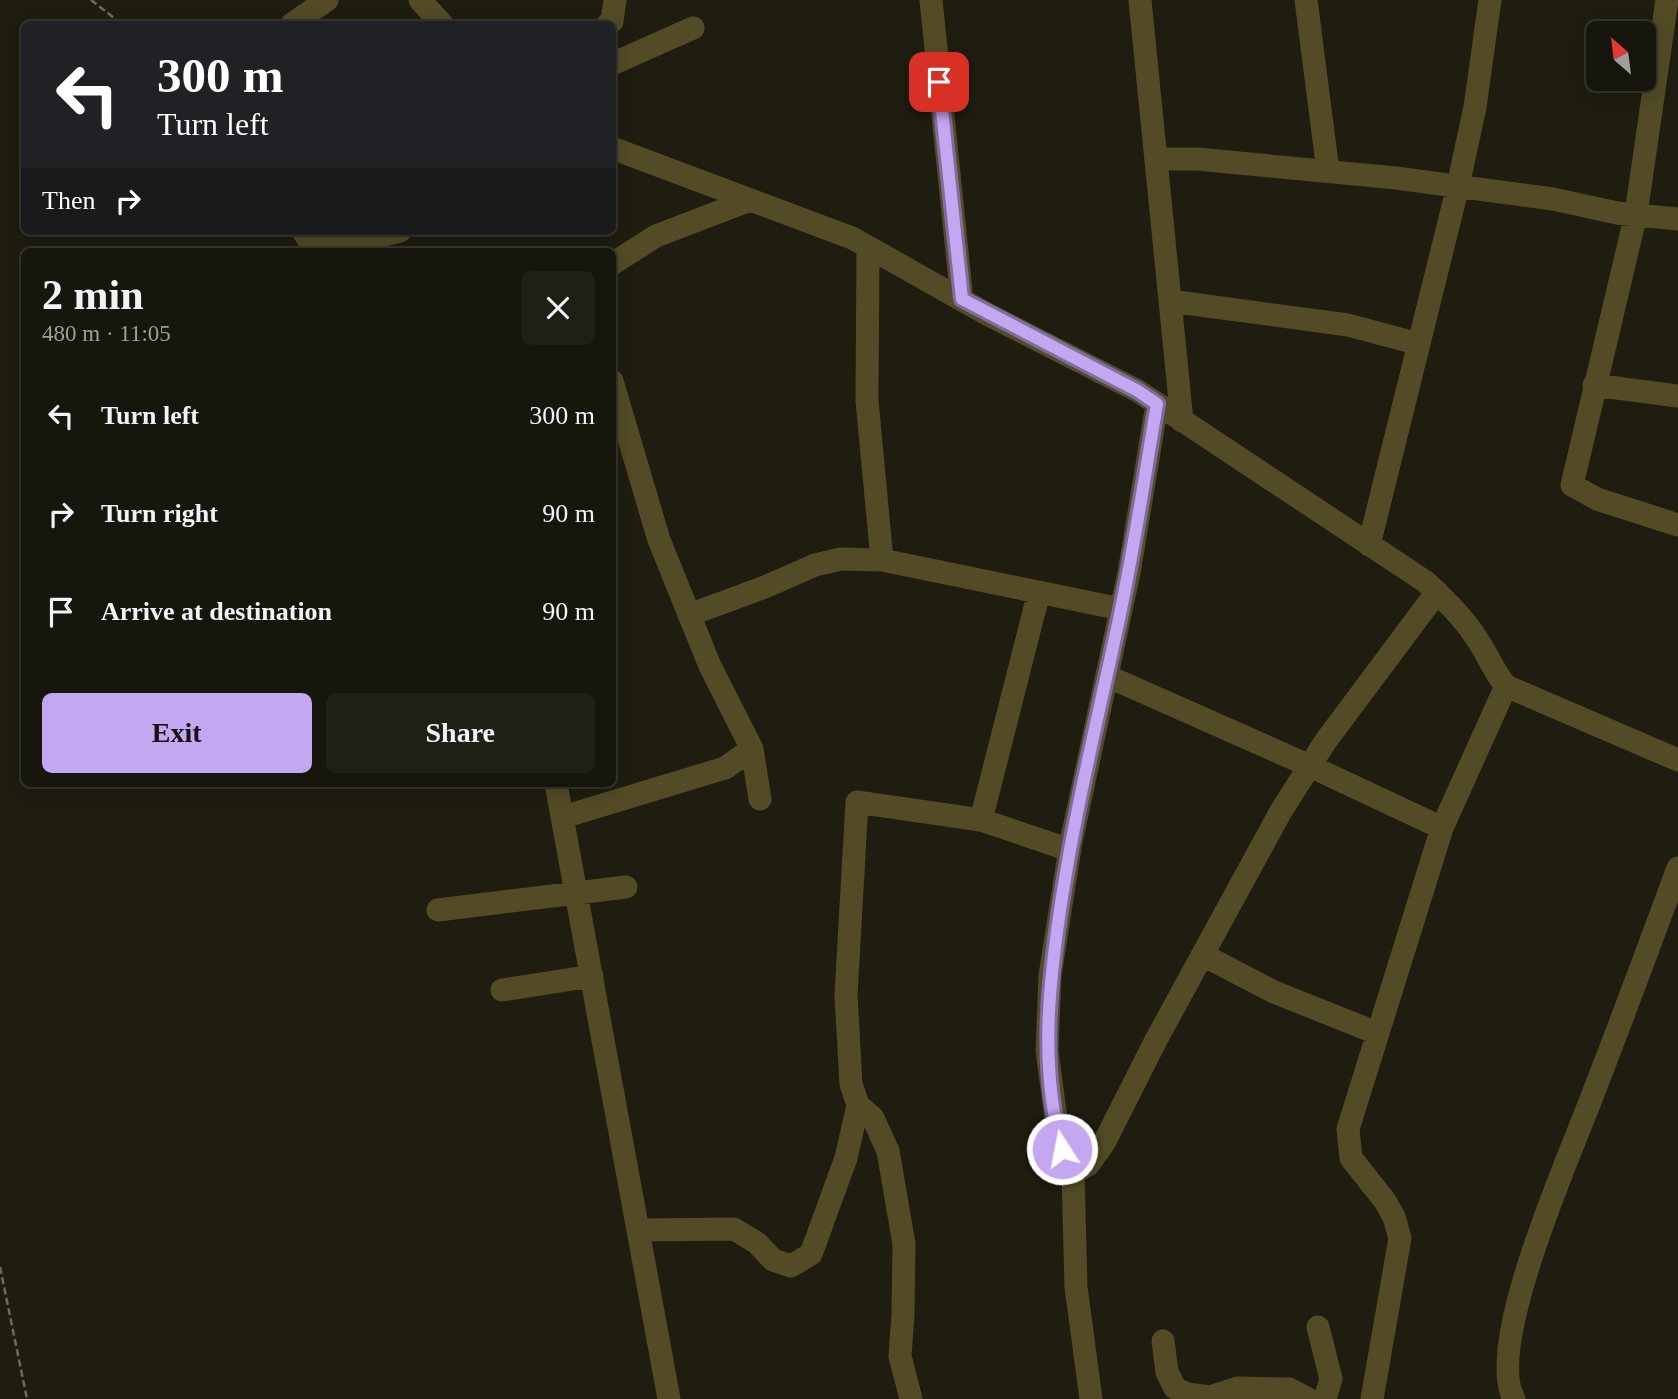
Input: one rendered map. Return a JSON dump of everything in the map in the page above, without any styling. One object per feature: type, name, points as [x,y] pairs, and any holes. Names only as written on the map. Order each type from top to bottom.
[{"type":"street","points":[[296,21],[327,0]]},
{"type":"street","points":[[421,0],[439,21]]},
{"type":"street","points":[[612,21],[615,0]]},
{"type":"street","points":[[931,0],[962,299]]},
{"type":"street","points":[[1140,0],[1182,421]]},
{"type":"street","points":[[1306,0],[1328,172]]},
{"type":"street","points":[[1369,545],[1458,186],[1475,107],[1490,0]]},
{"type":"street","points":[[1667,0],[1636,214],[1572,485],[1597,499],[1678,524]]},
{"type":"street","points":[[616,62],[693,28]]},
{"type":"street","points":[[616,150],[852,238],[1138,391],[1426,582],[1458,611],[1479,641],[1495,673],[1506,686],[1678,760]]},
{"type":"street","points":[[1156,159],[1198,159],[1458,186],[1553,199],[1617,213],[1678,219]]},
{"type":"street","points":[[616,261],[656,236],[750,200]]},
{"type":"street","points":[[306,235],[312,245],[322,248]]},
{"type":"street","points":[[330,248],[384,235]]},
{"type":"street","points":[[868,247],[867,401],[882,560]]},
{"type":"street","points":[[1170,301],[1349,325],[1419,344]]},
{"type":"street","points":[[1594,385],[1678,397]]},
{"type":"street","points":[[616,395],[659,540],[710,667],[752,749],[760,799]]},
{"type":"street","points":[[1091,1399],[1076,1287],[1073,1173],[1066,1165],[1058,1134],[1047,1051],[1050,975],[1070,850],[1121,609],[1157,404]]},
{"type":"street","points":[[689,615],[815,565],[841,559],[882,560],[1121,609]]},
{"type":"street","points":[[981,820],[1039,592]]},
{"type":"street","points":[[1073,1173],[1088,1165],[1104,1143],[1156,1040],[1281,811],[1325,742],[1437,592]]},
{"type":"street","points":[[1107,676],[1442,828]]},
{"type":"street","points":[[1372,1399],[1400,1238],[1394,1217],[1385,1201],[1351,1158],[1348,1129],[1442,828],[1506,686]]},
{"type":"street","points":[[563,817],[725,768],[752,749]]},
{"type":"street","points":[[557,787],[668,1399]]},
{"type":"street","points":[[911,1399],[900,1356],[904,1244],[888,1151],[873,1118],[858,1105],[851,1084],[846,995],[857,802],[981,820],[1070,850]]},
{"type":"street","points":[[1514,1399],[1507,1378],[1508,1352],[1523,1281],[1678,868]]},
{"type":"street","points":[[438,909],[626,887]]},
{"type":"street","points":[[1203,955],[1274,992],[1377,1033]]},
{"type":"street","points":[[502,990],[592,976]]},
{"type":"street","points":[[638,1230],[734,1229],[757,1243],[773,1260],[791,1266],[811,1254],[846,1158],[858,1105]]},
{"type":"street","points":[[1318,1326],[1331,1380],[1325,1399]]},
{"type":"street","points":[[1163,1341],[1167,1372],[1175,1388],[1187,1394],[1210,1397],[1238,1388],[1289,1389],[1308,1399]]},
{"type":"path","points":[[91,0],[118,21]]},
{"type":"path","points":[[0,1267],[27,1399]]},
{"type":"route","points":[[939,82],[962,299],[1138,391],[1157,404],[1129,573],[1071,842],[1050,975],[1047,1051],[1062,1149]]}]
